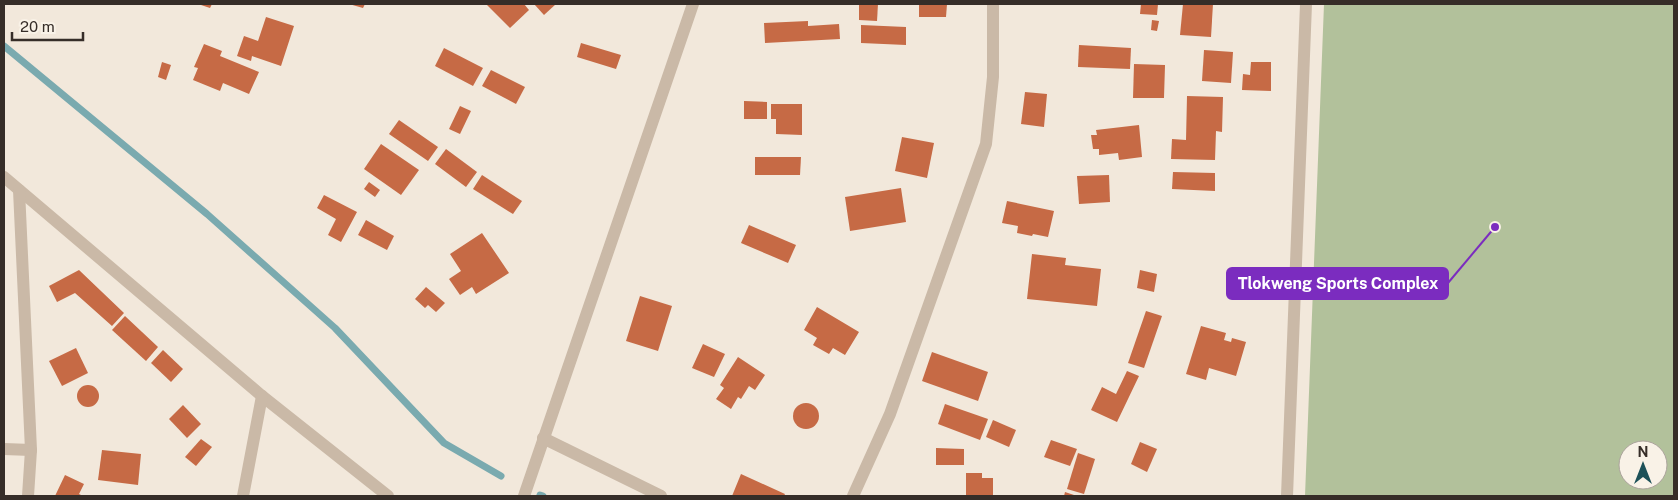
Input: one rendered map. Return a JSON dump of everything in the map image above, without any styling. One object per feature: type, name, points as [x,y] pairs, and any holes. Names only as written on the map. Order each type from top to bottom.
[{"type":"street","points":[[524,496],[693,4]]},
{"type":"street","points":[[853,496],[890,414],[986,144],[994,77],[994,4]]},
{"type":"street","points":[[1287,496],[1306,4]]},
{"type":"street","points":[[4,177],[262,396],[388,496]]},
{"type":"street","points":[[19,190],[31,450],[28,496]]},
{"type":"street","points":[[244,496],[262,396]]},
{"type":"street","points":[[543,438],[661,496]]},
{"type":"street","points":[[4,448],[31,450]]},
{"type":"green space","points":[[1324,4],[1674,4],[1674,496],[1305,496]]},
{"type":"building","points":[[198,4],[212,4],[210,8]]},
{"type":"building","points":[[349,4],[365,4],[363,8]]},
{"type":"building","points":[[486,4],[524,4],[529,10],[510,28]]},
{"type":"building","points":[[534,4],[556,4],[544,15]]},
{"type":"building","points":[[859,4],[878,4],[877,21],[859,20]]},
{"type":"building","points":[[919,4],[947,4],[946,17],[919,17]]},
{"type":"building","points":[[1141,4],[1158,4],[1157,15],[1140,14]]},
{"type":"building","points":[[1183,4],[1213,4],[1211,37],[1180,35]]},
{"type":"building","points":[[266,17],[294,26],[281,66],[252,56],[251,61],[237,56],[244,36],[258,41]]},
{"type":"building","points":[[1152,20],[1159,21],[1157,31],[1151,30]]},
{"type":"building","points":[[808,21],[808,26],[839,24],[840,39],[765,43],[764,23]]},
{"type":"building","points":[[861,25],[906,27],[906,45],[861,43]]},
{"type":"building","points":[[581,43],[621,55],[616,69],[577,57]]},
{"type":"building","points":[[204,44],[222,51],[220,56],[259,72],[249,94],[223,83],[220,91],[193,80],[198,68],[194,67]]},
{"type":"building","points":[[1079,45],[1131,48],[1130,69],[1078,67]]},
{"type":"building","points":[[444,48],[483,68],[473,86],[435,66]]},
{"type":"building","points":[[1204,50],[1233,52],[1231,83],[1202,81]]},
{"type":"building","points":[[162,62],[171,65],[166,80],[158,77]]},
{"type":"building","points":[[1251,62],[1271,62],[1271,91],[1242,90],[1243,74],[1250,75]]},
{"type":"building","points":[[1134,64],[1165,65],[1164,98],[1133,98]]},
{"type":"building","points":[[491,70],[525,87],[516,104],[482,86]]},
{"type":"building","points":[[1025,92],[1047,94],[1044,127],[1021,124]]},
{"type":"building","points":[[1187,96],[1223,97],[1222,132],[1216,131],[1215,160],[1171,159],[1172,139],[1186,140]]},
{"type":"building","points":[[744,101],[767,102],[767,119],[744,119]]},
{"type":"building","points":[[771,104],[802,104],[802,135],[776,134],[776,119],[771,119]]},
{"type":"building","points":[[460,106],[471,111],[460,134],[449,129]]},
{"type":"building","points":[[399,120],[438,147],[428,161],[389,134]]},
{"type":"building","points":[[1139,125],[1142,157],[1119,160],[1118,153],[1099,155],[1099,149],[1093,149],[1091,135],[1097,135],[1096,130]]},
{"type":"building","points":[[902,137],[934,143],[927,178],[895,171]]},
{"type":"building","points":[[381,144],[419,170],[401,195],[364,169]]},
{"type":"building","points":[[446,149],[477,172],[466,187],[435,164]]},
{"type":"building","points":[[755,157],[801,157],[800,175],[755,175]]},
{"type":"building","points":[[1173,172],[1215,173],[1215,191],[1172,189]]},
{"type":"building","points":[[482,175],[522,201],[513,214],[473,189]]},
{"type":"building","points":[[1109,175],[1110,202],[1079,204],[1077,176]]},
{"type":"building","points":[[369,182],[380,190],[375,197],[364,189]]},
{"type":"building","points":[[901,188],[906,222],[850,231],[845,197]]},
{"type":"building","points":[[324,195],[357,212],[341,242],[328,235],[336,219],[317,208]]},
{"type":"building","points":[[1007,201],[1054,211],[1048,237],[1017,233],[1018,226],[1002,223]]},
{"type":"building","points":[[366,220],[394,236],[387,250],[358,235]]},
{"type":"building","points":[[749,225],[796,245],[788,263],[741,243]]},
{"type":"building","points":[[482,233],[509,273],[476,294],[472,287],[460,295],[449,279],[461,271],[450,254]]},
{"type":"building","points":[[1032,254],[1066,258],[1065,265],[1101,269],[1097,306],[1027,299]]},
{"type":"building","points":[[79,270],[124,313],[112,326],[75,293],[57,302],[49,286]]},
{"type":"building","points":[[1140,270],[1157,274],[1154,292],[1137,288]]},
{"type":"building","points":[[426,287],[445,303],[436,312],[428,305],[425,308],[415,299]]},
{"type":"building","points":[[640,296],[672,306],[658,351],[626,341]]},
{"type":"building","points":[[817,307],[859,332],[845,355],[833,348],[829,354],[813,345],[817,338],[804,330]]},
{"type":"building","points":[[1146,311],[1162,316],[1144,368],[1128,363]]},
{"type":"building","points":[[125,316],[158,347],[146,361],[112,330]]},
{"type":"building","points":[[1201,326],[1226,333],[1224,340],[1231,342],[1232,338],[1246,342],[1236,376],[1209,368],[1206,380],[1186,374]]},
{"type":"building","points":[[703,344],[725,354],[714,377],[692,368]]},
{"type":"building","points":[[76,348],[88,373],[62,386],[49,361]]},
{"type":"building","points":[[163,350],[183,369],[171,382],[151,363]]},
{"type":"building","points":[[932,352],[988,372],[978,401],[922,381]]},
{"type":"building","points":[[738,357],[765,375],[755,390],[749,386],[741,399],[738,397],[731,409],[716,399],[724,388],[720,385]]},
{"type":"building","points":[[1127,371],[1139,376],[1117,422],[1091,410],[1102,387],[1116,394]]},
{"type":"building","points":[[88,385],[96,388],[99,396],[96,404],[88,407],[80,404],[77,396],[80,388]]},
{"type":"building","points":[[806,403],[816,406],[819,416],[816,426],[806,429],[796,426],[793,416],[796,406]]},
{"type":"building","points":[[945,404],[988,419],[980,440],[938,424]]},
{"type":"building","points":[[183,405],[201,424],[187,438],[169,419]]},
{"type":"building","points":[[993,420],[1016,430],[1009,447],[986,437]]},
{"type":"building","points":[[201,439],[212,447],[196,466],[185,457]]},
{"type":"building","points":[[1051,440],[1077,449],[1070,466],[1044,457]]},
{"type":"building","points":[[1140,442],[1157,449],[1147,472],[1131,464]]},
{"type":"building","points":[[936,448],[964,449],[964,465],[936,465]]},
{"type":"building","points":[[102,450],[141,454],[138,485],[98,480]]},
{"type":"building","points":[[1078,453],[1095,459],[1084,494],[1067,489]]},
{"type":"building","points":[[966,473],[982,473],[982,478],[993,478],[993,496],[966,496]]},
{"type":"building","points":[[741,474],[785,494],[784,496],[732,496]]},
{"type":"building","points":[[65,475],[84,484],[79,494],[83,496],[55,496]]},
{"type":"building","points":[[1065,492],[1077,496],[1064,496]]},
{"type":"waterway","points":[[4,46],[207,214],[335,328],[444,443],[501,476]]},
{"type":"place","name":"Tlokweng Sports Complex","points":[[1495,227]]}]
